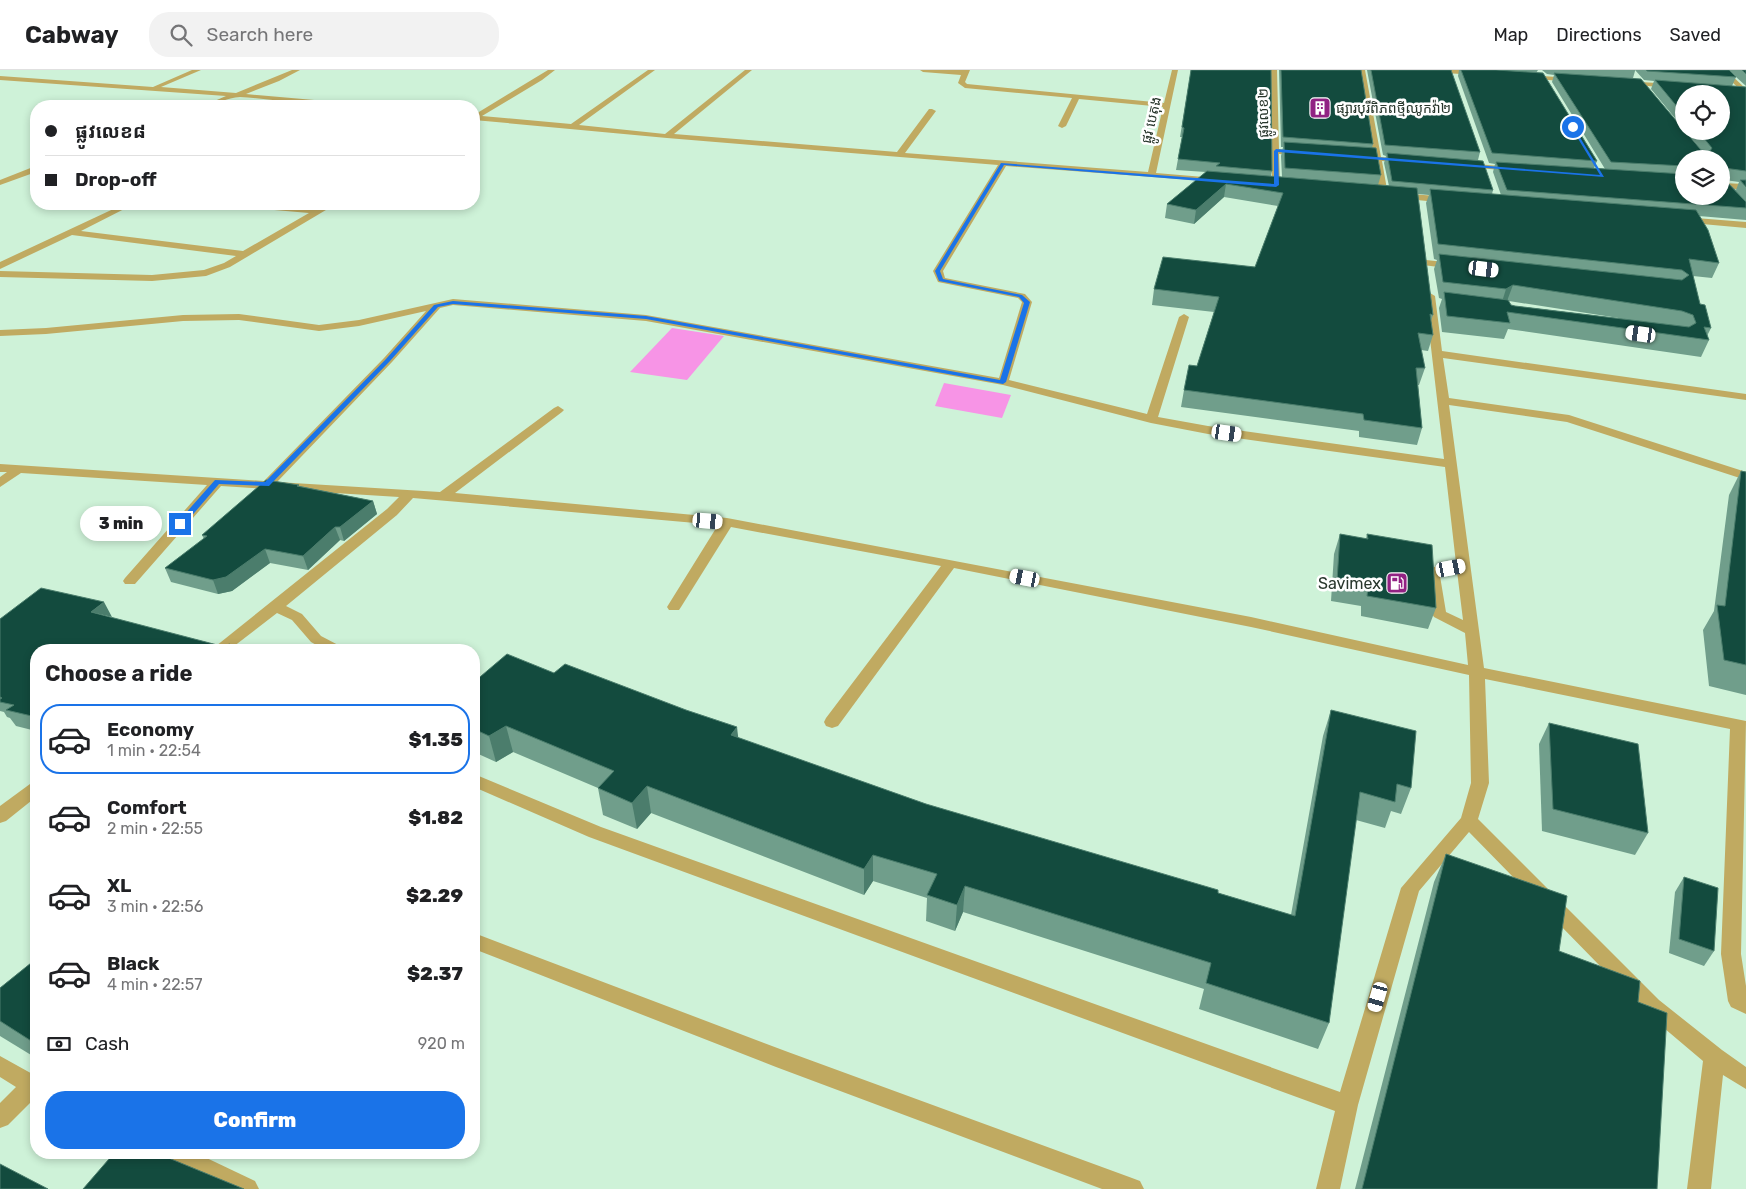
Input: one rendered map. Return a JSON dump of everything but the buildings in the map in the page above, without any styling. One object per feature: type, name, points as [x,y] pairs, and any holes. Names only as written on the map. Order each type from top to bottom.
[{"type":"street","points":[[152,88],[198,70]]},
{"type":"street","points":[[223,100],[298,70]]},
{"type":"street","points":[[480,114],[552,70]]},
{"type":"street","points":[[573,126],[652,70]]},
{"type":"street","points":[[666,136],[749,70]]},
{"type":"street","points":[[923,70],[966,71],[961,83],[965,86],[1076,98],[1167,105]]},
{"type":"street","name":"ផ្លូវ បេតុង","points":[[1151,175],[1175,70]]},
{"type":"street","name":"ផ្លូវលេខ២","points":[[1274,70],[1276,185]]},
{"type":"street","points":[[1362,70],[1384,195]]},
{"type":"street","points":[[1427,70],[1488,74]]},
{"type":"street","points":[[1539,70],[1548,86]]},
{"type":"street","points":[[1722,70],[1745,92]]},
{"type":"street","points":[[1450,71],[1454,80]]},
{"type":"street","points":[[1516,76],[1583,80]]},
{"type":"street","points":[[1636,77],[1648,92]]},
{"type":"street","points":[[0,78],[293,100]]},
{"type":"street","points":[[1612,82],[1675,87]]},
{"type":"street","points":[[1734,90],[1745,92]]},
{"type":"street","points":[[1062,126],[1076,98]]},
{"type":"street","points":[[900,155],[932,111]]},
{"type":"street","points":[[480,118],[666,136],[1228,181]]},
{"type":"street","points":[[1276,151],[1313,154]]},
{"type":"street","points":[[1350,156],[1417,162]]},
{"type":"street","points":[[1482,158],[1488,176]]},
{"type":"street","points":[[1003,164],[938,271],[940,280],[1020,296],[1027,302],[1003,382]]},
{"type":"street","points":[[1456,165],[1524,170]]},
{"type":"street","points":[[0,183],[30,171]]},
{"type":"street","points":[[1267,184],[1286,186]]},
{"type":"street","points":[[1730,185],[1746,187]]},
{"type":"street","points":[[1374,194],[1458,201]]},
{"type":"street","points":[[1419,197],[1420,210]]},
{"type":"street","points":[[0,266],[117,210]]},
{"type":"street","points":[[307,210],[318,211]]},
{"type":"street","points":[[0,274],[142,278],[184,276],[215,270],[318,211]]},
{"type":"street","points":[[1677,219],[1746,225]]},
{"type":"street","points":[[70,232],[244,254]]},
{"type":"street","points":[[1328,1189],[1347,1105],[1410,888],[1469,821],[1480,783],[1476,672],[1437,354],[1436,302],[1427,268],[1464,267]]},
{"type":"street","points":[[0,333],[46,332],[183,318],[239,317],[319,328],[359,323],[453,302],[646,318],[1003,382],[1208,430],[1451,464]]},
{"type":"street","points":[[266,485],[388,360],[436,306]]},
{"type":"street","points":[[1151,418],[1184,317]]},
{"type":"street","points":[[1437,354],[1746,397]]},
{"type":"street","points":[[1443,401],[1569,419],[1746,476]]},
{"type":"street","points":[[443,496],[558,410]]},
{"type":"street","points":[[0,468],[443,496],[727,522],[950,563],[1251,622],[1476,672],[1742,726],[1731,954],[1738,1000],[1746,1005]]},
{"type":"street","points":[[0,483],[19,469]]},
{"type":"street","points":[[130,581],[217,482]]},
{"type":"street","points":[[227,644],[276,607],[392,512],[409,495]]},
{"type":"street","points":[[674,607],[727,522]]},
{"type":"street","points":[[832,722],[950,563]]},
{"type":"street","points":[[1463,566],[1439,570],[1433,575],[1437,610],[1443,617],[1471,630]]},
{"type":"street","points":[[276,607],[297,617],[316,639],[326,644]]},
{"type":"street","points":[[480,783],[595,832],[1347,1105]]},
{"type":"street","points":[[0,816],[30,793]]},
{"type":"street","points":[[1469,821],[1652,1006],[1714,1057],[1746,1079]]},
{"type":"street","points":[[480,943],[784,1060],[1132,1189]]},
{"type":"street","points":[[1699,1189],[1714,1057]]},
{"type":"street","points":[[0,1066],[30,1083]]},
{"type":"street","points":[[0,1118],[30,1091]]},
{"type":"street","points":[[183,1159],[247,1189]]},
{"type":"shaded area","points":[[672,328],[724,336],[687,380],[630,372]]},
{"type":"shaded area","points":[[944,383],[1011,395],[1002,418],[935,406]]},
{"type":"place","name":"ផ្សារបុរីពិភពថ្មីឈូកវ៉ា២","points":[[1320,108]]},
{"type":"place","name":"Savimex","points":[[1397,583]]},
{"type":"route","points":[[180,524],[217,482],[266,485],[388,360],[436,306],[443,304],[453,302],[646,318],[1003,382],[1027,302],[1020,296],[940,280],[938,271],[1003,164],[1276,185],[1276,151],[1603,176],[1573,127]]}]
